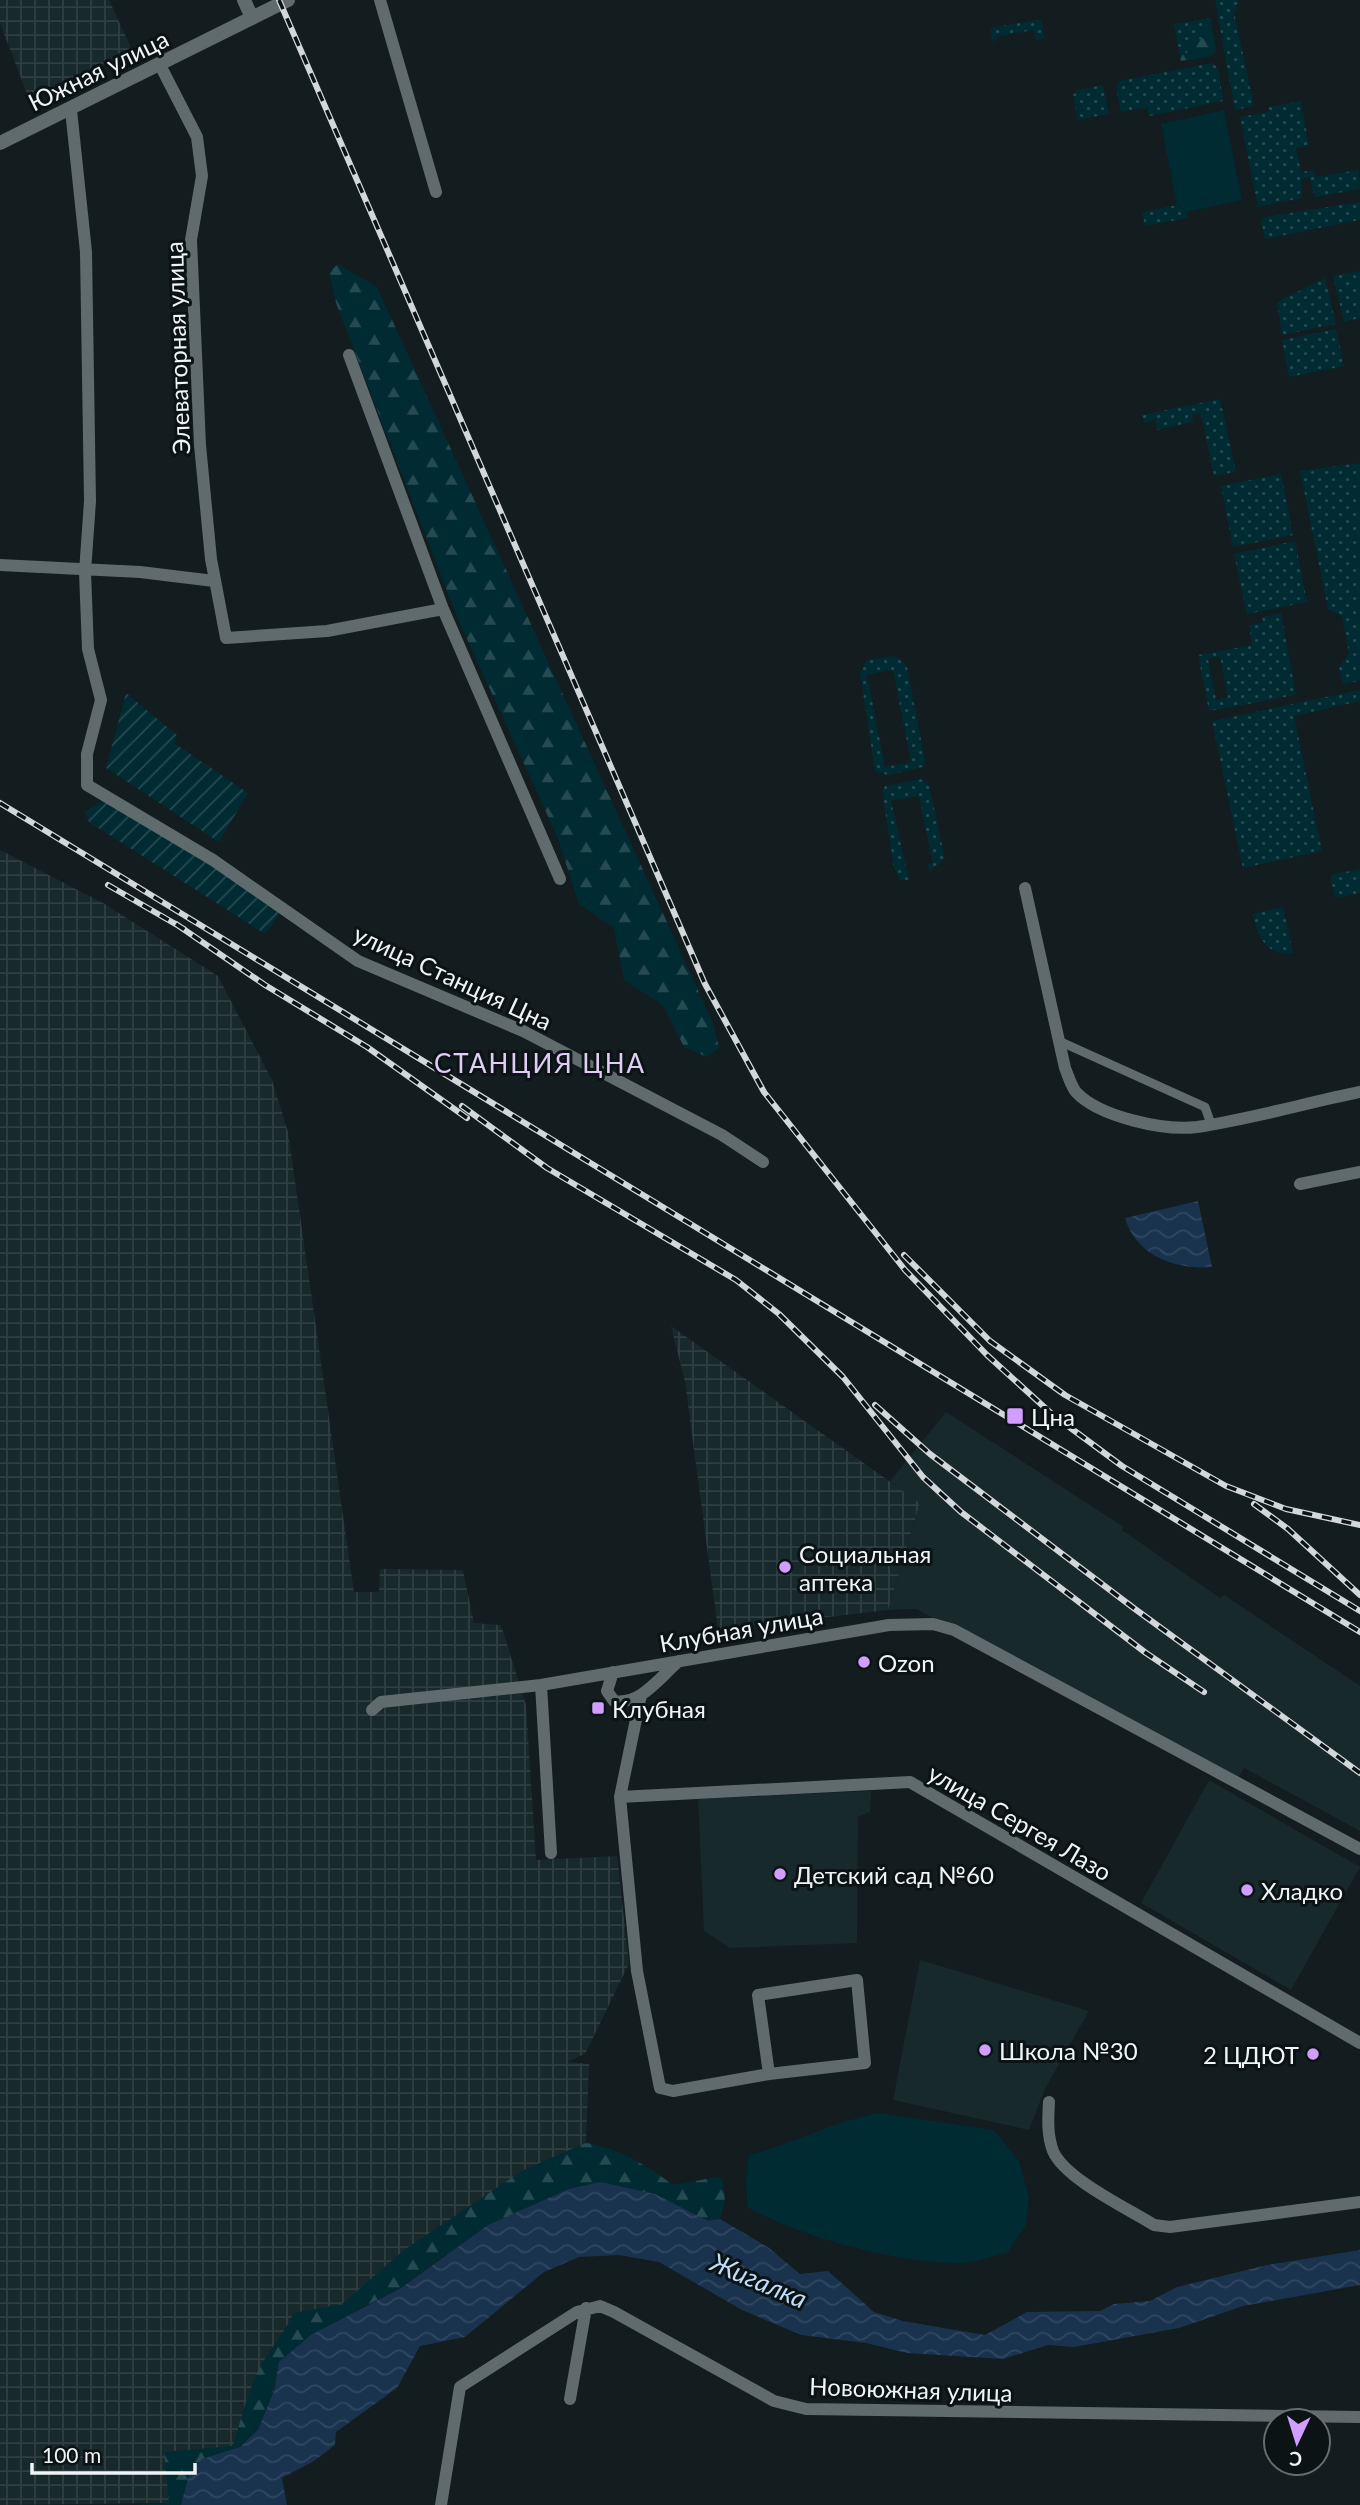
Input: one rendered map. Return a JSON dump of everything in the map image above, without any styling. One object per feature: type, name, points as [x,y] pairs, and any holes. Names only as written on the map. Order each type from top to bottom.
[{"type":"street","points":[[244,0],[253,18]]},
{"type":"street","name":"Южная улица","points":[[0,143],[288,0]]},
{"type":"street","points":[[380,0],[436,192]]},
{"type":"street","name":"Элеваторная улица","points":[[160,65],[197,137],[202,176],[191,240],[200,445],[214,580],[226,638],[327,631],[443,608]]},
{"type":"street","name":"улица Станция Цна","points":[[71,110],[86,252],[90,501],[85,572],[88,649],[102,700],[85,771],[90,789],[213,860],[358,961],[523,1031],[722,1135],[763,1162]]},
{"type":"street","points":[[349,355],[443,608],[560,879]]},
{"type":"street","points":[[0,565],[85,572],[140,572],[214,580]]},
{"type":"street","points":[[1025,888],[1065,1068],[1074,1090],[1090,1104],[1118,1116],[1162,1126],[1195,1127],[1360,1092]]},
{"type":"street","points":[[1059,1041],[1205,1107],[1211,1124]]},
{"type":"street","points":[[1300,1184],[1360,1172]]},
{"type":"street","name":"Клубная улица","points":[[372,1710],[381,1702],[541,1685],[889,1625],[913,1623],[943,1627],[1360,1849]]},
{"type":"street","points":[[613,1672],[607,1691],[614,1701],[627,1703],[641,1695],[680,1661]]},
{"type":"street","points":[[541,1685],[551,1853]]},
{"type":"street","points":[[641,1695],[620,1797],[637,1971],[660,2088],[673,2091],[769,2074],[864,2063],[857,1980],[758,1995],[769,2074]]},
{"type":"street","name":"улица Сергея Лазо","points":[[620,1797],[910,1782],[1360,2043]]},
{"type":"street","points":[[1049,2102],[1048,2130],[1053,2151],[1064,2168],[1154,2225],[1170,2227],[1360,2202]]},
{"type":"street","name":"Новоюжная улица","points":[[586,2308],[600,2306],[614,2312],[775,2401],[806,2409],[1360,2417]]},
{"type":"street","points":[[570,2399],[586,2308]]},
{"type":"street","points":[[441,2505],[460,2387],[494,2363],[586,2308]]},
{"type":"shaded area","points":[[0,0],[109,0],[133,52],[29,99],[0,23]]},
{"type":"shaded area","points":[[0,850],[103,903],[218,976],[272,1080],[288,1132],[354,1592],[379,1592],[380,1569],[463,1570],[474,1623],[501,1625],[526,1705],[536,1860],[617,1856],[629,1964],[585,2054],[567,2062],[589,2064],[586,2143],[522,2171],[405,2250],[342,2305],[294,2313],[279,2341],[265,2359],[251,2389],[233,2446],[169,2503],[0,2505]]},
{"type":"shaded area","points":[[671,1326],[920,1503],[888,1610],[718,1630],[685,1382]]},
{"type":"shaded area","points":[[946,1412],[1124,1527],[1122,1530],[1220,1598],[1224,1595],[1360,1686],[1360,1831],[1244,1768],[1238,1778],[916,1609],[888,1610],[920,1504],[890,1481]]},
{"type":"shaded area","name":"Хладко","points":[[1209,1780],[1360,1867],[1291,1990],[1141,1903]]},
{"type":"shaded area","name":"Детский сад №60","points":[[871,1791],[870,1812],[858,1817],[857,1943],[730,1948],[704,1931],[698,1799]]},
{"type":"shaded area","name":"Школа №30","points":[[920,1960],[1089,2011],[1045,2089],[1029,2130],[893,2100]]},
{"type":"green space","points":[[1215,0],[1236,0],[1240,4],[1236,5],[1237,11],[1234,12],[1254,106],[1235,110]]},
{"type":"green space","points":[[1210,18],[1216,50],[1211,56],[1181,61],[1174,24]]},
{"type":"green space","points":[[1210,18],[1216,50],[1211,56],[1181,61],[1180,55],[1188,52],[1195,40],[1205,38],[1204,19]]},
{"type":"green space","points":[[1041,19],[1045,39],[1036,40],[1033,30],[996,37],[993,42],[990,28]]},
{"type":"green space","points":[[1212,63],[1218,68],[1223,101],[1149,116],[1147,107],[1121,112],[1116,87],[1119,81]]},
{"type":"green space","points":[[1103,85],[1109,114],[1078,120],[1073,95],[1078,90]]},
{"type":"green space","points":[[1301,101],[1309,146],[1296,148],[1301,172],[1314,170],[1315,177],[1358,170],[1360,189],[1315,197],[1309,177],[1301,179],[1302,198],[1258,207],[1240,117],[1269,112],[1268,107]]},
{"type":"green space","points":[[1224,110],[1242,200],[1187,212],[1177,205],[1161,124]]},
{"type":"green space","points":[[1360,202],[1360,220],[1265,239],[1261,220],[1265,217]]},
{"type":"green space","points":[[1177,205],[1187,212],[1188,218],[1145,226],[1142,212]]},
{"type":"green space","points":[[338,264],[377,287],[713,1023],[719,1048],[707,1057],[684,1047],[663,1005],[624,980],[614,928],[579,904],[557,836],[457,617],[336,303],[329,272]]},
{"type":"green space","points":[[1360,271],[1360,318],[1344,322],[1333,276]]},
{"type":"green space","points":[[1325,278],[1336,324],[1282,335],[1277,302]]},
{"type":"green space","points":[[1336,329],[1344,366],[1289,377],[1282,340]]},
{"type":"green space","points":[[1220,399],[1236,472],[1214,476],[1201,413],[1192,415],[1193,422],[1157,430],[1155,420],[1144,423],[1142,415]]},
{"type":"green space","points":[[1360,463],[1360,681],[1343,684],[1339,668],[1349,653],[1342,616],[1328,609],[1300,471]]},
{"type":"green space","points":[[1281,474],[1293,535],[1233,547],[1221,486]]},
{"type":"green space","points":[[1295,541],[1307,602],[1247,614],[1234,554]]},
{"type":"green space","points":[[1281,613],[1296,695],[1209,711],[1198,655],[1252,645],[1249,625],[1263,622],[1262,617]],"holes":[[[1220,656],[1228,697],[1216,700],[1208,659]]]},
{"type":"green space","points":[[892,656],[900,659],[907,667],[925,760],[923,767],[888,775],[875,771],[860,673],[867,660]],"holes":[[[893,670],[911,762],[885,767],[867,675]]]},
{"type":"green space","points":[[1360,690],[1360,701],[1294,716],[1322,851],[1243,868],[1212,721]]},
{"type":"green space","points":[[126,693],[177,735],[174,743],[248,793],[219,842],[106,768]]},
{"type":"green space","points":[[922,779],[929,785],[945,859],[929,871],[928,865],[933,863],[919,796],[891,801],[909,880],[900,880],[894,868],[882,791],[885,786]]},
{"type":"green space","points":[[103,800],[210,862],[280,914],[265,934],[89,822],[85,812]]},
{"type":"green space","points":[[1360,869],[1360,893],[1335,898],[1330,875]]},
{"type":"green space","points":[[1283,907],[1293,953],[1276,952],[1269,948],[1260,937],[1252,914]]},
{"type":"green space","points":[[878,2113],[994,2130],[1019,2161],[1029,2197],[1026,2225],[1007,2253],[965,2263],[907,2259],[850,2247],[794,2229],[747,2207],[746,2175],[749,2155]]},
{"type":"green space","points":[[586,2143],[632,2158],[673,2185],[717,2177],[723,2181],[725,2201],[720,2219],[708,2222],[655,2194],[445,2255],[401,2288],[361,2308],[279,2362],[268,2410],[256,2432],[238,2447],[202,2459],[181,2505],[135,2505],[169,2503],[164,2452],[233,2446],[255,2379],[294,2313],[342,2304],[404,2250],[522,2171]]},
{"type":"water","points":[[1198,1201],[1212,1267],[1185,1266],[1159,1258],[1138,1242],[1125,1218]]},
{"type":"water","name":"Жигалка","points":[[600,2182],[655,2194],[708,2221],[720,2219],[769,2248],[800,2274],[828,2271],[874,2312],[903,2321],[985,2335],[1027,2312],[1100,2311],[1114,2304],[1150,2301],[1177,2287],[1267,2265],[1360,2250],[1360,2285],[1243,2306],[1179,2328],[1074,2347],[1048,2345],[1003,2359],[907,2353],[866,2343],[801,2335],[742,2310],[659,2262],[619,2255],[579,2257],[544,2272],[465,2337],[420,2346],[397,2388],[336,2432],[335,2445],[314,2461],[282,2478],[287,2505],[181,2505],[189,2475],[202,2459],[240,2447],[258,2430],[274,2391],[279,2362],[311,2335],[401,2288],[488,2225],[569,2189]]},
{"type":"railway","points":[[279,0],[705,984],[764,1092],[905,1270],[987,1355],[1053,1415],[1122,1466],[1360,1611]]},
{"type":"railway","points":[[0,803],[1360,1632]]},
{"type":"railway","points":[[108,885],[184,929]]},
{"type":"railway","points":[[176,924],[265,985],[367,1047],[467,1118]]},
{"type":"railway","points":[[462,1106],[547,1168],[736,1280],[779,1314],[843,1377],[923,1477],[961,1512],[1146,1653],[1204,1692]]},
{"type":"railway","points":[[904,1255],[990,1341],[1065,1395],[1226,1486],[1286,1509],[1360,1525]]},
{"type":"railway","points":[[875,1405],[930,1454],[1135,1609],[1360,1773]]},
{"type":"railway","points":[[1254,1504],[1288,1529],[1360,1595]]},
{"type":"place","name":"Цна","points":[[1015,1416]]},
{"type":"place","name":"Социальная аптека","points":[[785,1567]]},
{"type":"place","name":"Ozon","points":[[864,1662]]},
{"type":"place","name":"Клубная","points":[[598,1708]]},
{"type":"place","name":"Детский сад №60","points":[[780,1874]]},
{"type":"place","name":"Хладко","points":[[1247,1890]]},
{"type":"place","name":"Школа №30","points":[[985,2050]]},
{"type":"place","name":"2 ЦДЮТ","points":[[1313,2054]]},
{"type":"district","name":"СТАНЦИЯ ЦНА","points":[[540,1063]]}]
